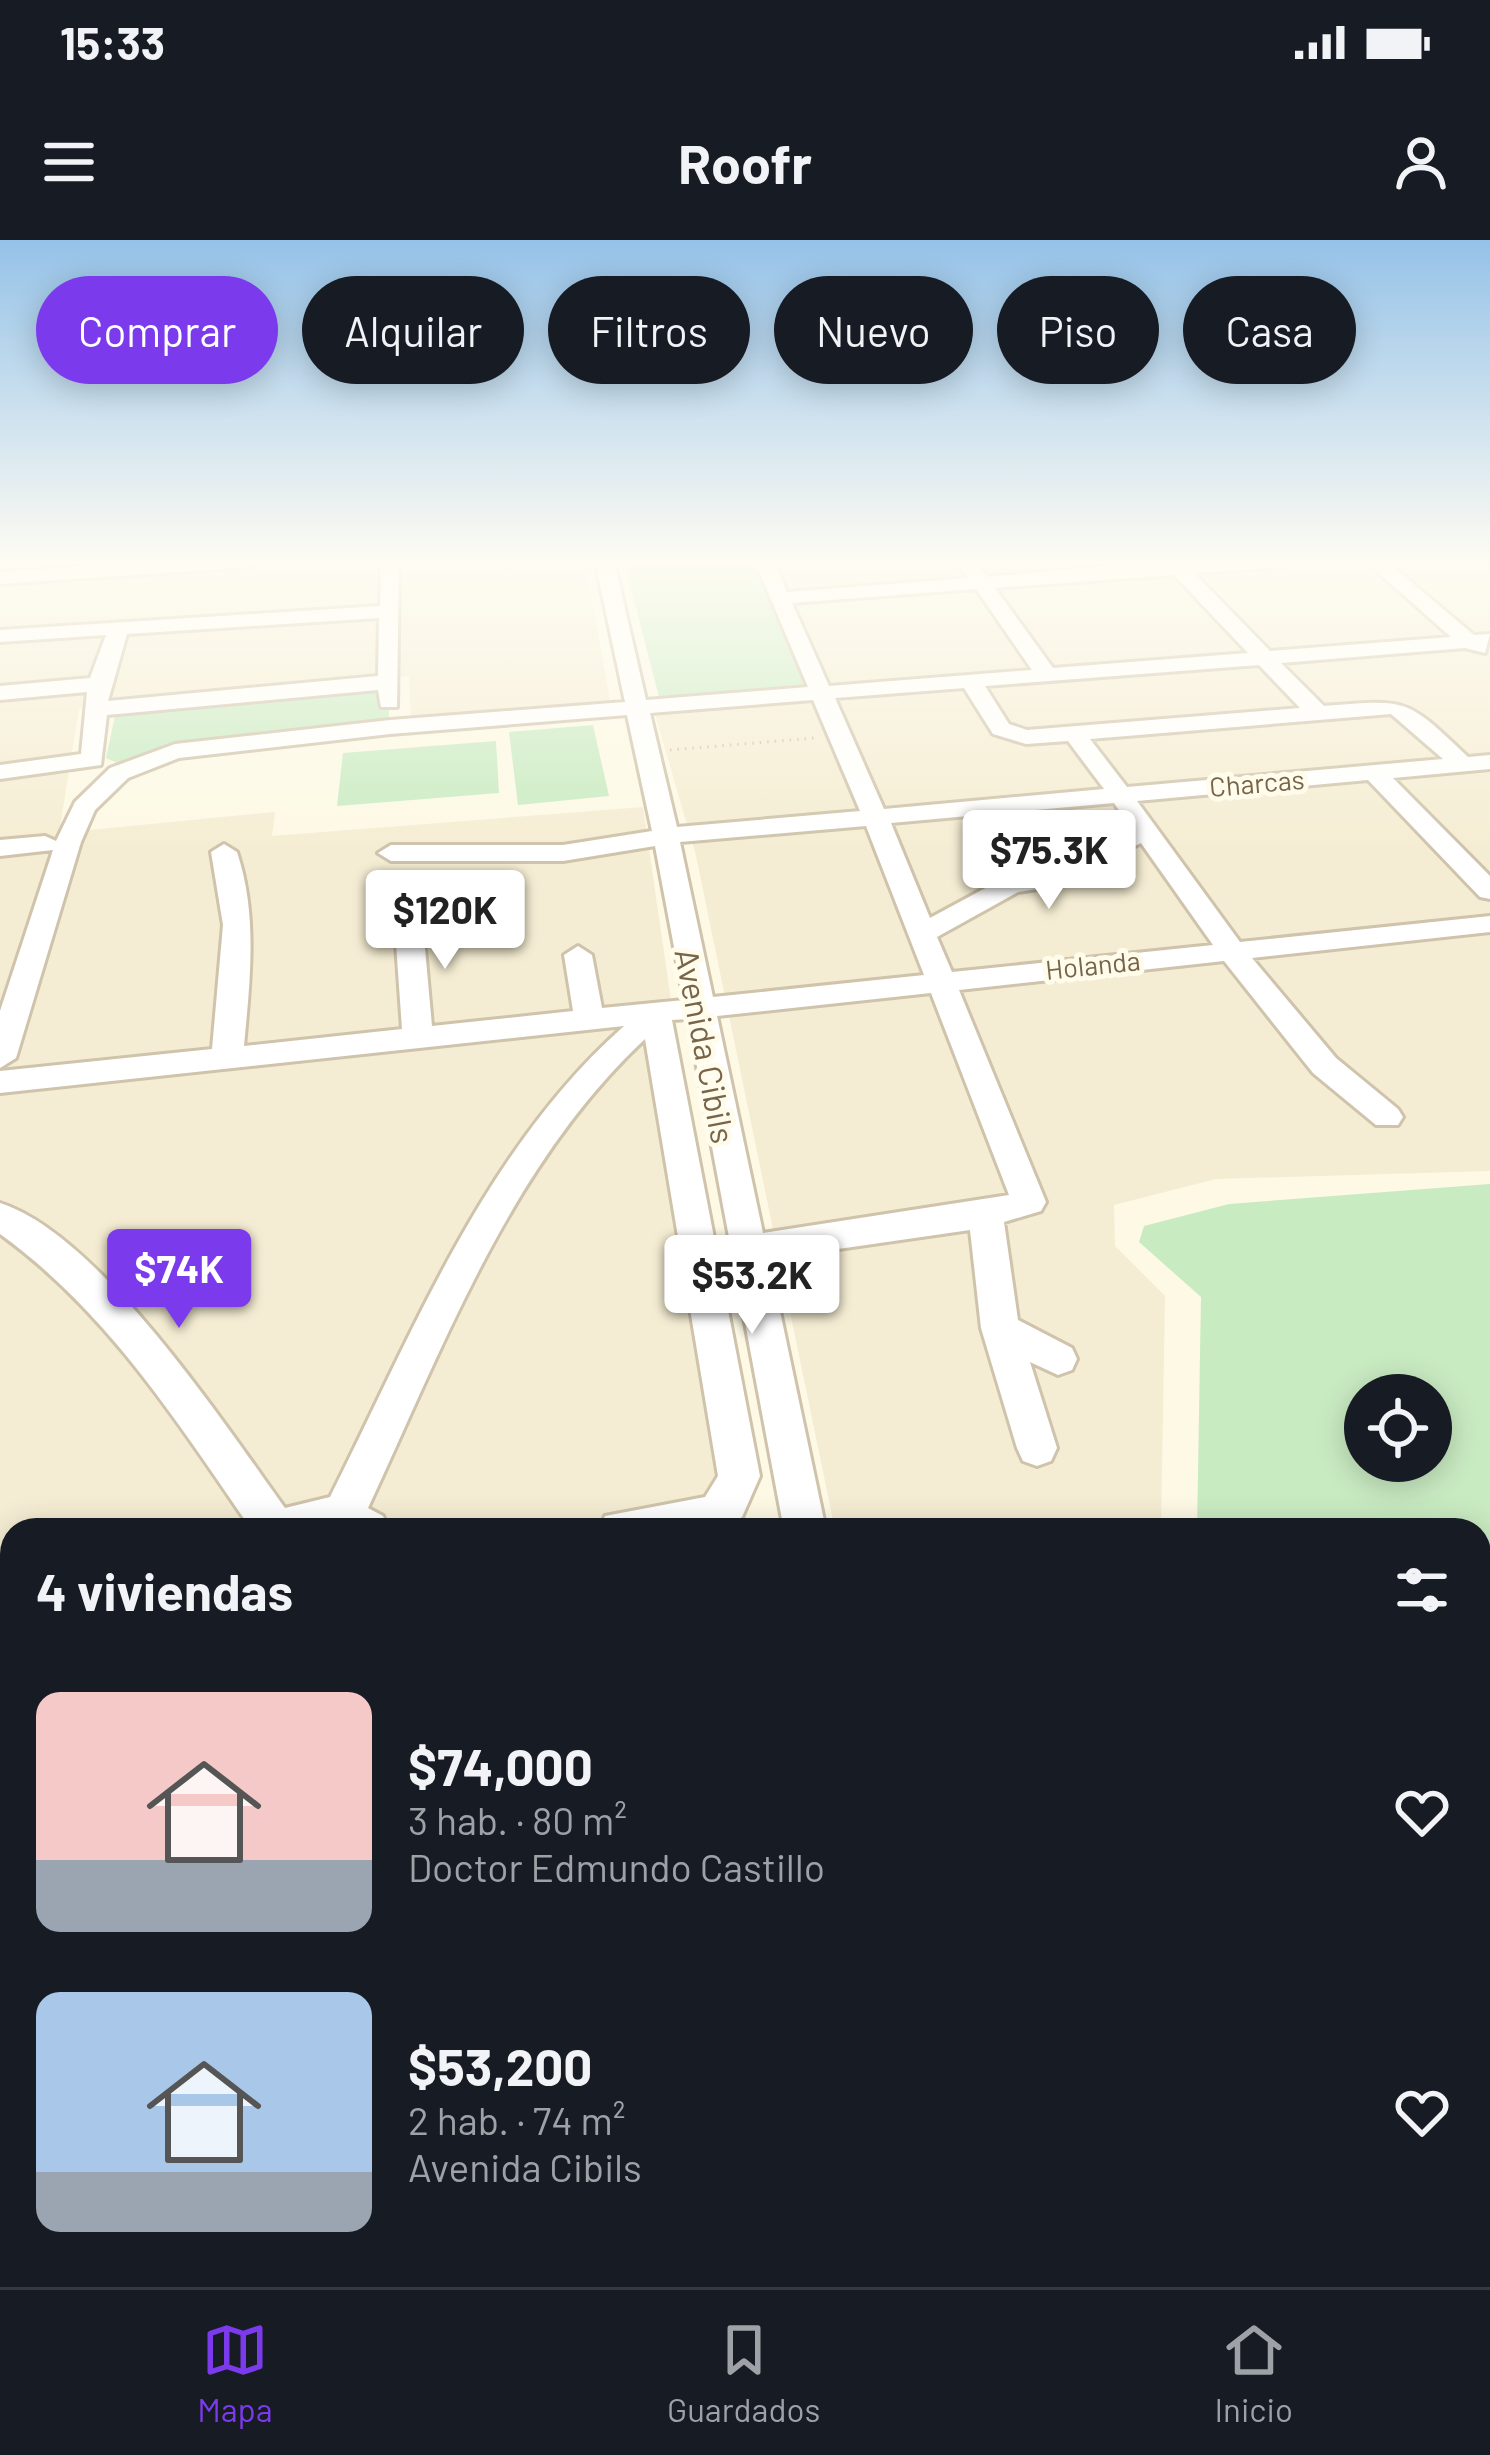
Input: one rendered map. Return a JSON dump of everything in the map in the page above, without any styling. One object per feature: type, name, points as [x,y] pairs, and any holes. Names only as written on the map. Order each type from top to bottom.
[{"type":"street","points":[[93,760],[94,709],[109,657]]},
{"type":"street","points":[[389,657],[390,728]]},
{"type":"street","name":"Avenida Cibils","points":[[623,657],[666,836],[802,1518]]},
{"type":"street","points":[[746,1249],[986,1215],[1029,1202],[876,818],[804,657]]},
{"type":"street","points":[[1033,657],[1048,677]]},
{"type":"street","points":[[0,1058],[68,842],[94,795],[119,773],[154,757],[200,745],[390,728],[1283,657]]},
{"type":"street","points":[[1264,658],[1316,711]]},
{"type":"street","points":[[94,709],[389,682]]},
{"type":"street","points":[[972,683],[1007,734],[1026,737],[1394,707],[1410,713],[1463,765]]},
{"type":"street","points":[[0,693],[100,684]]},
{"type":"street","points":[[1074,733],[1149,829],[1231,952],[1319,1061],[1387,1117]]},
{"type":"street","points":[[0,772],[93,760],[119,773]]},
{"type":"street","name":"Charcas","points":[[391,853],[563,853],[666,836],[1490,762]]},
{"type":"street","points":[[1375,773],[1490,891]]},
{"type":"street","points":[[920,934],[1011,885],[1042,881],[1149,829]]},
{"type":"street","points":[[0,848],[45,844]]},
{"type":"street","points":[[224,852],[234,874],[235,926],[226,1057]]},
{"type":"street","points":[[408,915],[418,1036]]},
{"type":"street","name":"Holanda","points":[[0,1082],[1490,924]]},
{"type":"street","points":[[578,955],[589,1020]]},
{"type":"street","points":[[357,1518],[438,1322],[524,1165],[587,1076],[656,1013]]},
{"type":"street","points":[[656,1013],[739,1476],[727,1504],[715,1514],[691,1518]]},
{"type":"street","points":[[986,1215],[1000,1328],[1037,1448]]},
{"type":"street","points":[[0,1216],[35,1238],[91,1285],[127,1324],[271,1518]]},
{"type":"street","points":[[1000,1328],[1058,1359]]},
{"type":"path","points":[[646,752],[838,736]]},
{"type":"shaded area","points":[[0,657],[602,657],[610,701],[411,721],[409,676],[79,709],[59,833],[275,812],[272,836],[643,807],[746,1518],[0,1518]]},
{"type":"shaded area","points":[[818,657],[1490,657],[1490,1171],[1216,1179],[1114,1205],[1115,1246],[1165,1296],[1161,1518],[833,1518],[696,856],[655,714],[836,700]]},
{"type":"green space","points":[[649,657],[795,657],[808,686],[659,697]]},
{"type":"green space","points":[[389,689],[389,725],[218,738],[128,764],[106,758],[115,716]]},
{"type":"green space","points":[[593,725],[609,796],[518,805],[509,732]]},
{"type":"green space","points":[[496,741],[499,793],[337,806],[343,753]]},
{"type":"green space","points":[[1490,1184],[1490,1518],[1197,1518],[1201,1297],[1139,1242],[1144,1226],[1229,1204]]}]
